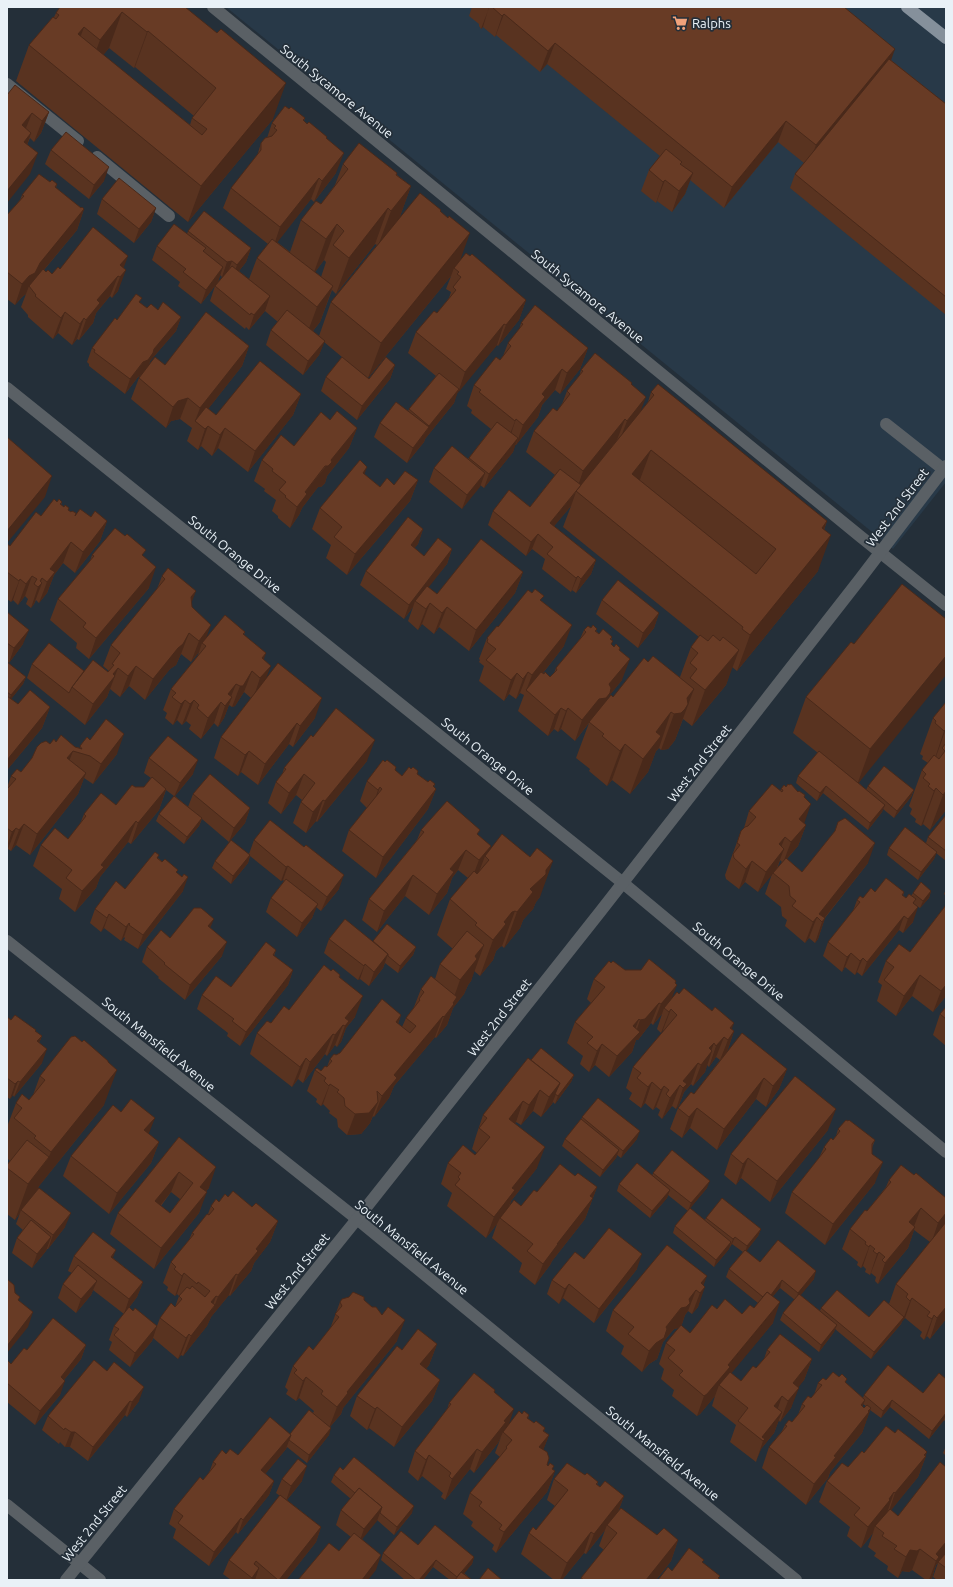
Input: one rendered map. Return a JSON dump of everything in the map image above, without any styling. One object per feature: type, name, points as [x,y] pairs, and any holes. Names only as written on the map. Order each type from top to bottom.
[{"type":"main road","points":[[907,7],[946,38]]},
{"type":"street","name":"South Sycamore Avenue","points":[[213,7],[880,553],[946,605]]},
{"type":"street","points":[[7,84],[169,216]]},
{"type":"street","name":"South Orange Drive","points":[[7,388],[623,883],[946,1152]]},
{"type":"street","points":[[886,424],[945,468]]},
{"type":"street","name":"West 2nd Street","points":[[66,1580],[357,1219],[623,883],[945,468]]},
{"type":"street","name":"South Mansfield Avenue","points":[[7,940],[357,1219],[796,1580]]},
{"type":"street","points":[[7,1505],[100,1580]]},
{"type":"shaded area","points":[[226,7],[946,7],[946,482],[893,549]]},
{"type":"building","points":[[60,7],[185,7],[217,33],[221,29],[286,83],[201,186],[29,45],[53,17],[56,19],[59,15],[56,13]],"holes":[[[122,12],[147,32],[148,31],[216,88],[192,118],[207,129],[202,135],[78,34],[84,27],[100,40]]]},
{"type":"building","points":[[492,7],[844,7],[895,49],[816,145],[786,121],[732,187],[555,43],[548,51],[504,14],[502,16]]},
{"type":"building","points":[[889,59],[946,104],[946,297],[795,174]]},
{"type":"building","points":[[15,85],[49,112],[42,121],[32,113],[22,125],[31,133],[24,142],[38,153],[7,191],[7,95]]},
{"type":"building","points":[[285,106],[289,109],[291,107],[305,118],[303,120],[307,124],[309,122],[344,153],[322,181],[319,178],[280,227],[231,188],[261,150],[261,143],[265,138],[272,136],[277,130],[274,128],[276,126],[272,123]]},
{"type":"building","points":[[66,132],[109,167],[94,185],[51,150]]},
{"type":"building","points":[[359,143],[411,186],[391,211],[388,208],[349,258],[333,245],[344,231],[337,224],[326,239],[301,220],[316,201],[321,204],[348,169],[343,164]]},
{"type":"building","points":[[666,149],[682,162],[680,164],[693,173],[679,191],[665,180],[663,182],[649,170]]},
{"type":"building","points":[[39,174],[50,182],[52,180],[57,184],[55,187],[84,209],[40,263],[35,273],[29,276],[22,284],[7,272],[7,215],[24,196],[22,195]]},
{"type":"building","points":[[119,178],[156,208],[139,229],[102,199]]},
{"type":"building","points":[[420,193],[441,210],[440,211],[448,218],[449,216],[470,233],[381,343],[331,302]]},
{"type":"building","points":[[204,211],[251,248],[237,265],[232,261],[227,262],[188,231]]},
{"type":"building","points":[[174,224],[206,248],[203,251],[223,267],[206,290],[183,272],[186,269],[157,246]]},
{"type":"building","points":[[93,227],[128,256],[120,265],[126,270],[120,277],[118,276],[97,300],[100,303],[86,320],[84,318],[80,324],[65,312],[61,318],[35,296],[36,295],[29,286],[43,269],[46,272],[48,270],[52,274],[58,267],[60,269]]},
{"type":"building","points":[[272,239],[333,286],[317,307],[257,258]]},
{"type":"building","points":[[466,253],[470,256],[472,254],[526,300],[506,325],[504,324],[465,372],[416,332],[434,311],[437,313],[456,290],[453,287],[461,277],[457,274],[459,272],[454,268]]},
{"type":"building","points":[[232,266],[270,296],[254,315],[251,313],[250,315],[215,286]]},
{"type":"building","points":[[136,294],[142,298],[139,302],[147,308],[151,304],[158,310],[163,302],[181,317],[154,349],[148,360],[143,362],[130,379],[94,352],[95,350],[92,348],[115,318],[117,320]]},
{"type":"building","points":[[535,305],[588,348],[567,373],[562,369],[542,394],[545,397],[523,425],[516,419],[515,421],[479,392],[481,390],[474,385],[496,357],[500,360],[511,346],[508,343],[523,324],[521,323]]},
{"type":"building","points":[[287,310],[325,341],[308,361],[271,330]]},
{"type":"building","points":[[206,312],[249,346],[200,408],[188,398],[178,401],[173,407],[139,378],[155,357],[165,365]]},
{"type":"building","points":[[595,353],[632,383],[631,384],[646,397],[627,421],[625,419],[583,471],[534,431],[553,408],[557,411],[570,394],[567,391]]},
{"type":"building","points":[[342,357],[369,379],[386,357],[395,365],[362,406],[326,377]]},
{"type":"building","points":[[260,361],[301,394],[255,451],[225,428],[220,435],[208,426],[205,429],[195,421],[206,407],[216,415]]},
{"type":"building","points":[[439,373],[459,389],[429,426],[409,409]]},
{"type":"building","points":[[658,384],[827,521],[822,528],[831,535],[750,635],[742,629],[743,627],[576,491],[654,395],[651,392]],"holes":[[[651,450],[776,549],[756,574],[632,474]]]},
{"type":"building","points":[[396,402],[429,427],[413,448],[380,423]]},
{"type":"building","points":[[337,411],[357,428],[331,460],[332,462],[328,466],[325,466],[305,492],[307,494],[297,507],[279,490],[286,482],[272,471],[273,469],[262,460],[281,435],[294,446],[321,412],[330,420]]},
{"type":"building","points":[[497,422],[518,438],[489,474],[469,458]]},
{"type":"building","points":[[7,437],[52,476],[7,531]]},
{"type":"building","points":[[452,446],[485,473],[467,495],[434,468]]},
{"type":"building","points":[[360,460],[367,467],[363,473],[380,487],[387,478],[394,485],[405,471],[418,480],[355,554],[334,537],[342,527],[320,508]]},
{"type":"building","points":[[560,469],[581,485],[550,523],[596,560],[581,579],[578,576],[576,578],[547,554],[553,547],[538,534],[531,542],[493,511],[509,490],[530,507]]},
{"type":"building","points":[[54,499],[57,502],[59,499],[62,502],[60,504],[64,507],[65,505],[71,512],[76,513],[75,516],[80,509],[91,517],[95,511],[107,521],[83,552],[71,542],[50,569],[55,572],[47,582],[42,578],[40,581],[42,583],[38,587],[34,584],[37,579],[32,576],[26,584],[20,579],[19,581],[7,572],[7,544],[10,546],[36,512],[41,516]]},
{"type":"building","points":[[408,517],[423,529],[411,545],[424,556],[438,538],[452,549],[409,605],[366,571]]},
{"type":"building","points":[[115,528],[125,536],[127,534],[146,550],[142,555],[156,567],[96,638],[83,627],[86,623],[58,599]]},
{"type":"building","points":[[481,539],[523,572],[476,630],[447,607],[442,613],[430,603],[426,609],[415,601],[427,586],[437,594]]},
{"type":"building","points":[[168,568],[196,591],[191,597],[192,607],[211,625],[199,641],[189,633],[183,644],[153,679],[136,666],[128,676],[118,668],[113,674],[115,676],[93,704],[72,687],[93,660],[108,672],[114,665],[112,664],[120,653],[111,645],[165,579],[162,576]]},
{"type":"building","points":[[618,580],[659,613],[643,633],[602,600]]},
{"type":"building","points":[[902,584],[946,619],[946,656],[870,749],[806,697],[851,642],[854,644]]},
{"type":"building","points":[[535,589],[544,596],[540,600],[572,625],[532,675],[528,672],[523,679],[517,673],[511,680],[486,660],[496,649],[487,642],[487,638],[497,626],[498,627],[528,590],[532,593]]},
{"type":"building","points":[[7,612],[29,630],[14,648],[7,643]]},
{"type":"building","points":[[225,615],[245,632],[243,634],[266,653],[262,658],[271,666],[260,678],[252,671],[243,686],[236,684],[228,694],[232,697],[225,706],[221,702],[208,718],[197,708],[199,705],[194,700],[190,704],[185,700],[181,704],[172,697],[176,693],[171,689],[206,646],[202,643]]},
{"type":"building","points":[[593,625],[597,629],[595,631],[599,634],[603,629],[612,637],[610,639],[613,641],[611,644],[614,647],[616,644],[620,648],[619,650],[630,659],[609,684],[611,688],[610,693],[606,698],[599,699],[582,720],[568,708],[566,711],[561,708],[555,715],[526,690],[541,672],[544,674],[545,672],[550,677],[586,632],[584,630],[588,626],[591,628]]},
{"type":"building","points":[[700,635],[708,641],[713,635],[720,641],[723,637],[739,650],[705,690],[690,678],[697,669],[690,663],[698,653],[691,647]]},
{"type":"building","points":[[49,643],[84,671],[69,693],[32,664]]},
{"type":"building","points":[[653,656],[694,689],[687,698],[688,704],[685,709],[681,713],[674,714],[671,712],[656,732],[661,736],[643,759],[625,744],[620,751],[602,736],[604,734],[589,722],[611,695],[613,697],[644,658],[648,662]]},
{"type":"building","points":[[7,662],[26,677],[11,695],[7,692]]},
{"type":"building","points":[[278,663],[322,698],[300,726],[297,723],[265,764],[249,751],[245,755],[221,737]]},
{"type":"building","points":[[30,690],[50,707],[7,760],[7,696],[18,704]]},
{"type":"building","points":[[946,702],[946,729],[944,731],[935,723],[936,721],[933,718]]},
{"type":"building","points":[[336,708],[375,740],[325,801],[323,800],[313,812],[301,802],[315,783],[304,774],[289,793],[276,782],[286,769],[284,768],[311,735],[313,737]]},
{"type":"building","points":[[106,719],[124,734],[101,764],[90,756],[73,751],[67,758],[86,773],[37,834],[24,824],[19,830],[16,828],[12,832],[7,828],[7,789],[16,779],[11,776],[17,769],[21,772],[41,743],[46,741],[50,744],[54,739],[56,742],[61,735],[75,747],[82,749],[80,746],[87,737],[90,740]]},
{"type":"building","points":[[168,736],[198,760],[180,783],[149,758]]},
{"type":"building","points":[[946,743],[946,791],[943,795],[936,788],[934,791],[928,786],[930,784],[923,778],[926,774],[922,770],[934,755],[939,759],[945,751],[942,748]]},
{"type":"building","points":[[819,751],[885,805],[870,823],[826,786],[820,793],[798,776]]},
{"type":"building","points":[[383,760],[385,762],[387,760],[396,767],[395,770],[402,776],[409,767],[411,769],[413,767],[418,771],[417,774],[428,782],[430,780],[435,784],[433,786],[436,789],[383,857],[349,830],[382,789],[380,787],[378,790],[367,781]]},
{"type":"building","points":[[884,766],[914,790],[897,811],[868,786]]},
{"type":"building","points":[[210,774],[250,808],[234,828],[193,794]]},
{"type":"building","points":[[152,777],[166,789],[138,823],[136,821],[101,865],[104,867],[82,891],[66,878],[72,870],[41,845],[55,828],[68,839],[86,816],[84,814],[101,793],[116,805],[132,785],[135,787],[144,787]]},
{"type":"building","points":[[772,784],[782,792],[783,790],[781,789],[784,785],[786,787],[788,784],[791,784],[798,792],[799,791],[805,795],[804,797],[811,804],[799,819],[806,825],[791,842],[785,837],[779,844],[784,849],[766,872],[752,861],[746,869],[734,858],[733,854],[740,845],[737,843],[741,831],[756,817],[749,811]]},
{"type":"building","points":[[174,796],[202,818],[187,837],[159,814]]},
{"type":"building","points":[[447,801],[480,830],[477,834],[491,846],[479,860],[466,850],[450,869],[454,872],[437,894],[413,875],[384,911],[369,899],[424,832],[421,830]]},
{"type":"building","points":[[946,815],[946,851],[928,837]]},
{"type":"building","points":[[845,818],[875,843],[819,914],[825,918],[822,922],[817,917],[813,922],[792,906],[796,901],[790,896],[789,886],[773,873],[786,858],[802,872],[835,831],[838,822]]},
{"type":"building","points":[[270,820],[304,847],[306,845],[344,875],[327,897],[288,866],[286,867],[254,840]]},
{"type":"building","points":[[905,827],[937,852],[921,872],[889,848]]},
{"type":"building","points":[[502,834],[530,857],[537,848],[553,861],[546,870],[546,874],[530,889],[533,892],[517,912],[512,912],[504,922],[506,924],[493,940],[475,925],[477,923],[450,899],[474,871],[477,874],[489,860],[485,856]]},
{"type":"building","points":[[231,840],[250,855],[233,876],[215,861]]},
{"type":"building","points":[[155,852],[159,855],[157,858],[162,862],[165,859],[178,870],[176,872],[182,877],[184,874],[188,877],[143,935],[129,925],[129,923],[126,927],[109,914],[107,918],[95,909],[116,881],[125,889]]},
{"type":"building","points":[[886,878],[904,892],[902,895],[906,898],[909,894],[916,899],[913,903],[918,907],[908,919],[904,916],[867,962],[863,958],[860,961],[851,953],[847,957],[828,942],[860,902],[857,900],[860,896],[863,898],[871,888],[875,892]]},
{"type":"building","points":[[286,879],[318,904],[302,923],[271,898]]},
{"type":"building","points":[[921,882],[931,891],[923,901],[913,893]]},
{"type":"building","points":[[946,905],[946,985],[941,991],[920,975],[904,996],[884,980],[894,967],[886,961],[899,944],[910,952]]},
{"type":"building","points":[[194,908],[201,908],[214,919],[208,926],[227,942],[190,985],[164,964],[165,963],[147,947],[161,930],[170,938]]},
{"type":"building","points":[[345,919],[388,954],[374,972],[329,939]]},
{"type":"building","points":[[387,924],[416,947],[400,966],[373,941]]},
{"type":"building","points":[[467,931],[484,945],[475,956],[477,959],[460,980],[440,964]]},
{"type":"building","points":[[266,942],[276,950],[273,955],[293,970],[246,1032],[232,1021],[234,1019],[202,995],[216,976],[231,987]]},
{"type":"building","points":[[649,959],[676,981],[675,983],[677,985],[661,1004],[659,1003],[645,1019],[639,1019],[633,1026],[640,1032],[617,1056],[602,1044],[597,1051],[587,1043],[593,1037],[575,1022],[605,987],[594,979],[609,961],[611,963],[613,961],[625,970],[641,970]]},
{"type":"building","points":[[324,965],[331,971],[333,969],[340,975],[339,977],[363,996],[345,1018],[349,1021],[345,1026],[343,1025],[335,1035],[333,1034],[310,1062],[306,1058],[300,1067],[257,1033],[267,1021],[271,1023],[284,1006],[289,1010]]},
{"type":"building","points":[[431,976],[457,997],[453,1003],[454,1004],[394,1075],[397,1078],[382,1096],[377,1091],[378,1102],[369,1113],[355,1114],[345,1106],[344,1098],[337,1092],[339,1090],[330,1084],[329,1086],[324,1081],[326,1078],[315,1070],[317,1068],[321,1071],[325,1066],[327,1067],[332,1061],[330,1059],[334,1054],[336,1055],[340,1053],[382,999],[401,1015],[396,1022],[410,1033],[416,1026],[406,1018],[420,1000],[419,999],[424,992],[421,989]]},
{"type":"building","points":[[684,988],[712,1011],[715,1007],[734,1023],[730,1028],[734,1031],[728,1040],[724,1037],[716,1046],[714,1043],[709,1048],[712,1051],[701,1065],[698,1063],[683,1081],[687,1084],[683,1088],[680,1085],[670,1098],[666,1094],[669,1090],[664,1086],[661,1090],[652,1082],[648,1087],[637,1078],[641,1073],[633,1067],[677,1015],[671,1009],[669,1012],[664,1008],[677,992],[679,994]]},
{"type":"building","points":[[946,1007],[946,1019],[940,1014]]},
{"type":"building","points":[[15,1015],[42,1036],[37,1041],[47,1049],[20,1082],[18,1081],[15,1084],[7,1078],[7,1017],[11,1020]]},
{"type":"building","points":[[742,1033],[787,1069],[773,1086],[764,1078],[724,1129],[697,1108],[689,1117],[678,1108],[691,1092],[694,1094]]},
{"type":"building","points":[[75,1036],[82,1042],[84,1040],[117,1070],[51,1152],[34,1138],[36,1136],[14,1118],[22,1108],[16,1103],[22,1094],[29,1100],[45,1080],[40,1076],[71,1037]]},
{"type":"building","points":[[541,1048],[574,1075],[558,1096],[555,1094],[560,1083],[531,1060]]},
{"type":"building","points":[[528,1058],[560,1083],[549,1097],[540,1090],[529,1105],[523,1101],[509,1119],[545,1147],[512,1188],[515,1190],[494,1217],[455,1185],[460,1179],[458,1177],[461,1173],[448,1163],[463,1145],[475,1155],[490,1137],[479,1128],[487,1118],[483,1115]]},
{"type":"building","points":[[795,1076],[836,1109],[777,1181],[748,1158],[743,1164],[731,1154]]},
{"type":"building","points":[[598,1098],[640,1131],[623,1151],[582,1117]]},
{"type":"building","points":[[131,1099],[155,1118],[144,1130],[159,1142],[117,1193],[71,1156],[113,1105],[121,1112]]},
{"type":"building","points":[[581,1119],[619,1150],[603,1170],[565,1139]]},
{"type":"building","points":[[846,1120],[849,1120],[875,1140],[872,1144],[872,1154],[883,1162],[833,1224],[792,1192],[826,1149],[824,1147],[831,1138],[833,1140],[840,1131],[838,1129]]},
{"type":"building","points":[[179,1137],[216,1167],[200,1187],[207,1192],[161,1248],[118,1213]],"holes":[[[179,1172],[193,1183],[170,1213],[155,1201]]]},
{"type":"building","points":[[27,1140],[49,1157],[28,1184],[7,1168],[7,1165]]},
{"type":"building","points":[[672,1150],[710,1181],[691,1203],[653,1173]]},
{"type":"building","points":[[637,1163],[670,1190],[652,1211],[619,1184]]},
{"type":"building","points":[[560,1164],[575,1176],[578,1173],[597,1187],[590,1196],[593,1198],[543,1264],[527,1251],[533,1244],[500,1218],[514,1200],[521,1206],[534,1190],[537,1192]]},
{"type":"building","points":[[901,1165],[914,1175],[916,1173],[946,1198],[946,1213],[938,1223],[921,1208],[909,1222],[915,1227],[885,1263],[882,1260],[885,1257],[879,1252],[877,1254],[873,1251],[875,1249],[870,1245],[869,1247],[865,1244],[866,1242],[850,1229],[891,1182],[889,1180]]},
{"type":"building","points":[[39,1188],[71,1213],[53,1235],[21,1210]]},
{"type":"building","points":[[233,1191],[252,1207],[256,1203],[278,1221],[256,1249],[258,1251],[238,1275],[236,1274],[218,1297],[216,1296],[211,1302],[215,1305],[191,1336],[189,1334],[186,1338],[160,1318],[171,1303],[175,1307],[182,1299],[179,1296],[187,1287],[190,1289],[192,1286],[205,1297],[210,1291],[198,1282],[197,1284],[184,1273],[182,1276],[174,1269],[176,1267],[171,1262],[194,1234],[192,1233],[207,1214],[209,1215],[214,1209],[211,1206],[216,1199],[219,1202],[225,1194],[228,1197]]},
{"type":"building","points":[[722,1198],[761,1229],[747,1246],[735,1237],[733,1239],[706,1218]]},
{"type":"building","points":[[690,1208],[731,1242],[716,1260],[675,1226]]},
{"type":"building","points":[[31,1220],[51,1237],[37,1254],[17,1238]]},
{"type":"building","points":[[946,1222],[946,1307],[937,1318],[934,1315],[932,1319],[927,1316],[930,1312],[912,1298],[910,1301],[906,1297],[908,1294],[896,1284]]},
{"type":"building","points":[[609,1228],[642,1254],[599,1309],[569,1284],[565,1289],[552,1280],[575,1252],[584,1259]]},
{"type":"building","points":[[93,1232],[116,1250],[111,1257],[143,1282],[129,1299],[74,1256]]},
{"type":"building","points":[[778,1240],[816,1271],[798,1293],[782,1280],[771,1295],[767,1292],[763,1297],[729,1269],[745,1250],[760,1262]]},
{"type":"building","points":[[667,1245],[707,1276],[701,1283],[705,1287],[700,1293],[696,1290],[689,1299],[690,1303],[686,1307],[681,1308],[666,1327],[667,1329],[664,1338],[656,1343],[649,1351],[628,1334],[634,1327],[613,1310]]},
{"type":"building","points":[[78,1265],[97,1281],[81,1299],[63,1284]]},
{"type":"building","points":[[7,1279],[14,1285],[15,1293],[20,1297],[18,1300],[33,1312],[7,1346]]},
{"type":"building","points":[[837,1290],[869,1317],[884,1300],[904,1317],[874,1352],[821,1308]]},
{"type":"building","points":[[353,1292],[364,1297],[364,1300],[372,1307],[376,1307],[382,1315],[388,1307],[405,1320],[347,1392],[348,1393],[337,1407],[321,1394],[323,1391],[306,1377],[303,1381],[294,1373],[297,1370],[293,1366],[309,1346],[313,1350],[339,1317],[335,1314],[342,1306],[340,1302],[342,1299],[349,1297]]},
{"type":"building","points":[[767,1292],[780,1302],[728,1365],[730,1367],[704,1396],[679,1375],[683,1371],[668,1358],[675,1350],[666,1343],[681,1325],[690,1333],[712,1305],[717,1309],[725,1299],[742,1314],[750,1305],[754,1308]]},
{"type":"building","points":[[799,1294],[837,1325],[821,1345],[783,1313]]},
{"type":"building","points":[[129,1307],[133,1311],[135,1308],[157,1326],[135,1353],[114,1335],[119,1329],[114,1326]]},
{"type":"building","points":[[53,1318],[86,1345],[61,1377],[65,1381],[40,1411],[7,1383],[7,1360],[11,1364],[24,1348],[27,1350]]},
{"type":"building","points":[[418,1329],[437,1344],[420,1364],[440,1380],[402,1427],[377,1407],[375,1409],[357,1396],[397,1346],[402,1350]]},
{"type":"building","points":[[780,1334],[812,1359],[793,1383],[799,1388],[788,1401],[782,1396],[774,1406],[782,1412],[762,1437],[765,1439],[763,1441],[738,1421],[748,1408],[719,1385],[730,1372],[741,1381],[753,1366],[756,1368],[770,1352],[767,1350]]},
{"type":"building","points":[[94,1360],[107,1371],[114,1362],[144,1387],[132,1402],[130,1401],[93,1447],[75,1432],[71,1432],[65,1428],[64,1430],[48,1416]]},
{"type":"building","points":[[888,1365],[923,1393],[939,1373],[946,1379],[946,1413],[932,1431],[892,1400],[883,1411],[864,1395]]},
{"type":"building","points":[[833,1372],[839,1377],[842,1374],[847,1379],[845,1382],[865,1400],[861,1405],[864,1408],[867,1405],[871,1408],[834,1456],[836,1457],[814,1484],[769,1447],[787,1426],[785,1425],[789,1420],[792,1422],[805,1406],[802,1404],[808,1396],[811,1398],[822,1385],[818,1383],[823,1378],[826,1380]]},
{"type":"building","points":[[474,1373],[495,1390],[494,1392],[514,1409],[504,1421],[506,1422],[482,1452],[477,1449],[452,1479],[449,1476],[451,1473],[429,1455],[426,1460],[415,1451],[451,1404],[449,1403]]},
{"type":"building","points":[[309,1410],[331,1428],[309,1455],[289,1440],[290,1434]]},
{"type":"building","points":[[519,1411],[522,1414],[524,1411],[529,1415],[527,1418],[534,1423],[536,1421],[545,1428],[543,1431],[549,1435],[539,1447],[547,1452],[549,1458],[547,1465],[548,1466],[550,1463],[554,1466],[552,1469],[555,1471],[504,1532],[499,1529],[502,1525],[479,1506],[482,1502],[470,1493],[512,1440],[503,1432]]},
{"type":"building","points":[[270,1417],[291,1435],[261,1470],[274,1481],[243,1520],[241,1518],[214,1552],[178,1523],[183,1516],[174,1509],[200,1477],[203,1480],[216,1464],[213,1462],[222,1450],[226,1454],[230,1449],[238,1455]]},
{"type":"building","points":[[886,1426],[895,1433],[898,1429],[927,1452],[924,1455],[926,1456],[895,1493],[894,1492],[889,1499],[890,1500],[868,1527],[854,1515],[860,1508],[827,1481],[842,1463],[848,1467],[862,1451],[864,1453]]},
{"type":"building","points":[[354,1457],[414,1506],[397,1527],[380,1513],[382,1507],[359,1488],[355,1493],[334,1475],[340,1467],[343,1470]]},
{"type":"building","points":[[298,1459],[307,1466],[291,1486],[282,1479]]},
{"type":"building","points":[[940,1462],[946,1467],[946,1542],[936,1554],[939,1557],[936,1561],[920,1549],[917,1551],[910,1550],[906,1557],[894,1549],[897,1546],[882,1536],[884,1533],[875,1526],[890,1509],[898,1516]]},
{"type":"building","points":[[567,1463],[585,1475],[587,1473],[598,1482],[596,1484],[600,1487],[605,1481],[624,1496],[594,1534],[591,1532],[567,1563],[529,1533],[533,1527],[536,1530],[568,1490],[554,1479]]},
{"type":"building","points":[[359,1488],[382,1507],[364,1529],[341,1510]]},
{"type":"building","points":[[280,1495],[321,1527],[279,1580],[256,1561],[254,1564],[259,1568],[252,1578],[229,1560]]},
{"type":"building","points":[[621,1508],[657,1535],[664,1528],[678,1540],[646,1580],[584,1580],[581,1578],[617,1533],[607,1525]]},
{"type":"building","points":[[435,1525],[474,1557],[457,1577],[436,1560],[419,1580],[416,1580],[383,1553],[401,1531],[418,1545]]},
{"type":"building","points":[[354,1533],[381,1555],[362,1580],[298,1580],[329,1543],[339,1551]]},
{"type":"building","points":[[689,1548],[704,1560],[702,1562],[720,1576],[718,1578],[721,1580],[658,1580],[668,1567],[672,1571]]},
{"type":"building","points":[[946,1553],[946,1568],[938,1562]]},
{"type":"building","points":[[488,1568],[502,1580],[479,1580]]},
{"type":"building","points":[[461,1572],[472,1580],[455,1580]]},
{"type":"place","name":"Ralphs","points":[[680,23]]}]
